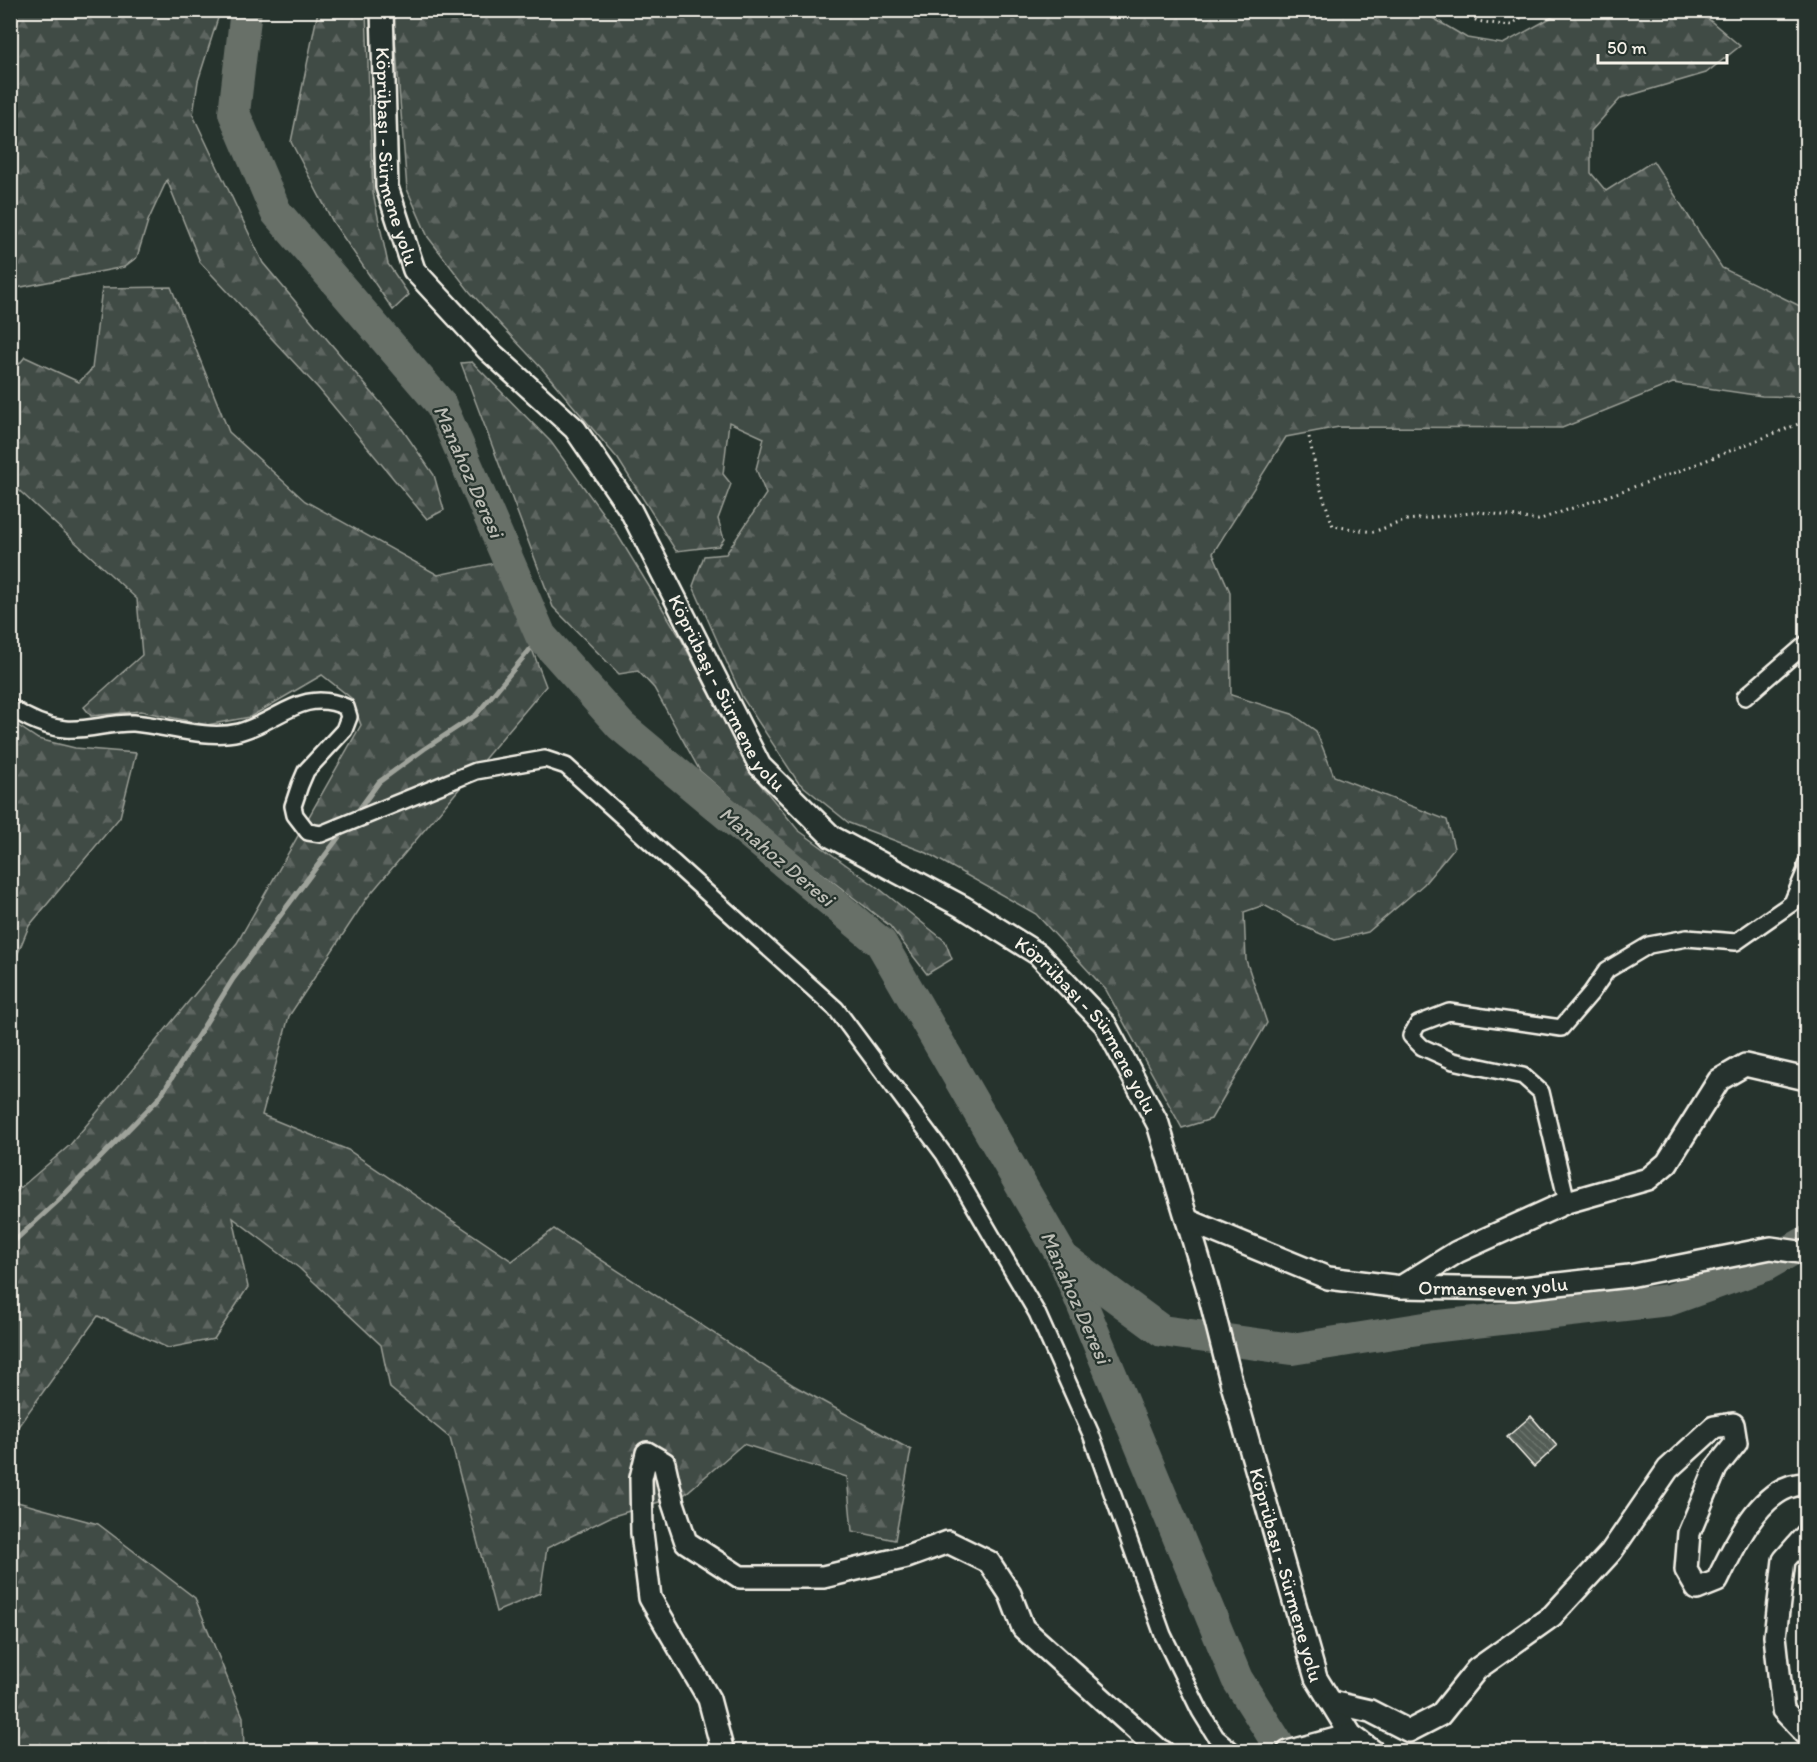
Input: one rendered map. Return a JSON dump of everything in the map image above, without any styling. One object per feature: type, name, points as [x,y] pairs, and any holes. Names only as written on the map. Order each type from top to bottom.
[{"type":"main road","name":"Köprübaşı - Sürmene yolu","points":[[382,10],[387,187],[414,270],[488,350],[575,429],[631,511],[760,766],[832,837],[963,907],[1038,954],[1105,1024],[1158,1124],[1207,1286],[1231,1381],[1316,1678],[1351,1735],[1374,1752]]},
{"type":"main road","points":[[1401,1287],[1456,1252],[1567,1202],[1648,1179],[1667,1163],[1719,1080],[1745,1065],[1806,1079]]},
{"type":"main road","name":"Ormanseven yolu","points":[[1187,1220],[1328,1278],[1401,1287],[1514,1289],[1629,1276],[1771,1248],[1806,1253]]},
{"type":"main road","points":[[1331,1702],[1370,1711],[1409,1731],[1440,1715],[1477,1669],[1552,1616],[1611,1552],[1668,1469],[1714,1427],[1733,1424],[1736,1443],[1716,1467],[1689,1533],[1686,1570],[1697,1589],[1717,1581],[1744,1526],[1775,1494],[1800,1484],[1806,1484]]},
{"type":"main road","points":[[723,1752],[709,1699],[650,1598],[642,1533],[641,1478],[647,1453],[664,1463],[673,1503],[686,1542],[740,1577],[823,1577],[907,1557],[948,1542],[989,1562],[1010,1594],[1023,1628],[1163,1752]]},
{"type":"main road","points":[[1806,1535],[1784,1560],[1775,1636],[1783,1710],[1806,1734]]},
{"type":"main road","points":[[1288,1752],[1351,1735]]},
{"type":"street","points":[[1746,696],[1806,644]]},
{"type":"street","points":[[10,707],[38,723],[65,729],[132,723],[202,734],[238,733],[309,700],[336,702],[346,707],[349,717],[344,730],[306,771],[293,806],[295,815],[308,832],[321,834],[476,771],[544,759],[566,766],[836,1009],[944,1155],[1037,1313],[1091,1434],[1163,1635],[1200,1711],[1216,1737],[1234,1752]]},
{"type":"street","points":[[1567,1202],[1540,1092],[1523,1076],[1453,1061],[1422,1047],[1411,1036],[1418,1024],[1449,1012],[1561,1028],[1607,970],[1649,945],[1687,938],[1736,942],[1792,903],[1806,870],[1806,864]]},
{"type":"path","points":[[1453,10],[1478,21],[1509,26],[1532,10]]},
{"type":"path","points":[[1309,437],[1319,484],[1333,526],[1372,532],[1407,520],[1480,512],[1538,520],[1674,472],[1806,421]]},
{"type":"green space","points":[[11,10],[217,11],[218,18],[198,81],[193,115],[263,263],[400,426],[434,475],[444,510],[427,519],[319,389],[200,262],[167,180],[148,221],[137,257],[124,267],[11,289]]},
{"type":"green space","points":[[318,11],[366,11],[373,193],[388,264],[409,295],[393,310],[333,222],[291,142]]},
{"type":"green space","points":[[393,11],[1421,11],[1467,38],[1503,44],[1563,11],[1699,11],[1740,46],[1706,73],[1621,98],[1591,131],[1591,173],[1606,191],[1653,161],[1722,268],[1806,309],[1806,397],[1762,396],[1673,383],[1562,428],[1339,427],[1286,437],[1213,553],[1230,592],[1231,695],[1292,714],[1316,731],[1334,776],[1447,820],[1454,848],[1424,884],[1368,932],[1335,940],[1300,925],[1264,905],[1244,912],[1246,960],[1267,1023],[1211,1119],[1182,1128],[1106,990],[1036,914],[927,853],[849,823],[798,782],[742,697],[693,586],[704,556],[726,554],[766,494],[756,469],[764,438],[729,422],[723,474],[731,484],[718,519],[724,539],[719,546],[676,551],[618,459],[543,370],[470,292],[428,237],[407,189]]},
{"type":"green space","points":[[171,287],[229,432],[305,501],[438,575],[499,562],[546,686],[367,898],[289,1016],[262,1115],[348,1150],[512,1261],[554,1229],[793,1385],[911,1450],[895,1540],[852,1531],[847,1477],[743,1444],[685,1494],[610,1517],[547,1548],[540,1593],[496,1612],[450,1438],[390,1388],[381,1345],[299,1268],[233,1218],[248,1287],[214,1339],[168,1348],[98,1316],[14,1432],[11,1442],[11,1196],[70,1145],[237,943],[361,725],[351,698],[322,675],[250,717],[207,725],[141,711],[91,716],[84,707],[142,655],[137,599],[11,483],[11,374],[25,357],[79,382],[92,369],[102,288]]},
{"type":"green space","points":[[472,362],[551,442],[614,529],[680,637],[751,773],[798,830],[881,890],[945,941],[952,959],[927,974],[890,926],[787,846],[700,771],[654,688],[638,671],[619,674],[553,607],[461,363]]},
{"type":"green space","points":[[11,721],[38,739],[75,748],[136,753],[120,817],[29,926],[11,970]]},
{"type":"green space","points":[[10,1500],[98,1524],[195,1598],[243,1717],[244,1751],[11,1751]]},
{"type":"building","points":[[1531,1416],[1557,1446],[1534,1467],[1507,1437]]},
{"type":"waterway","name":"Manahoz Deresi","points":[[246,10],[234,113],[276,212],[440,403],[541,636],[621,726],[881,943],[1063,1258],[1237,1679],[1283,1752]]},
{"type":"waterway","points":[[355,815],[379,782],[476,715],[541,636]]},
{"type":"waterway","points":[[10,1245],[58,1201],[160,1097],[233,979],[344,830]]},
{"type":"waterway","points":[[1063,1258],[1162,1331],[1292,1349],[1431,1327],[1669,1300],[1764,1266],[1806,1242]]}]
